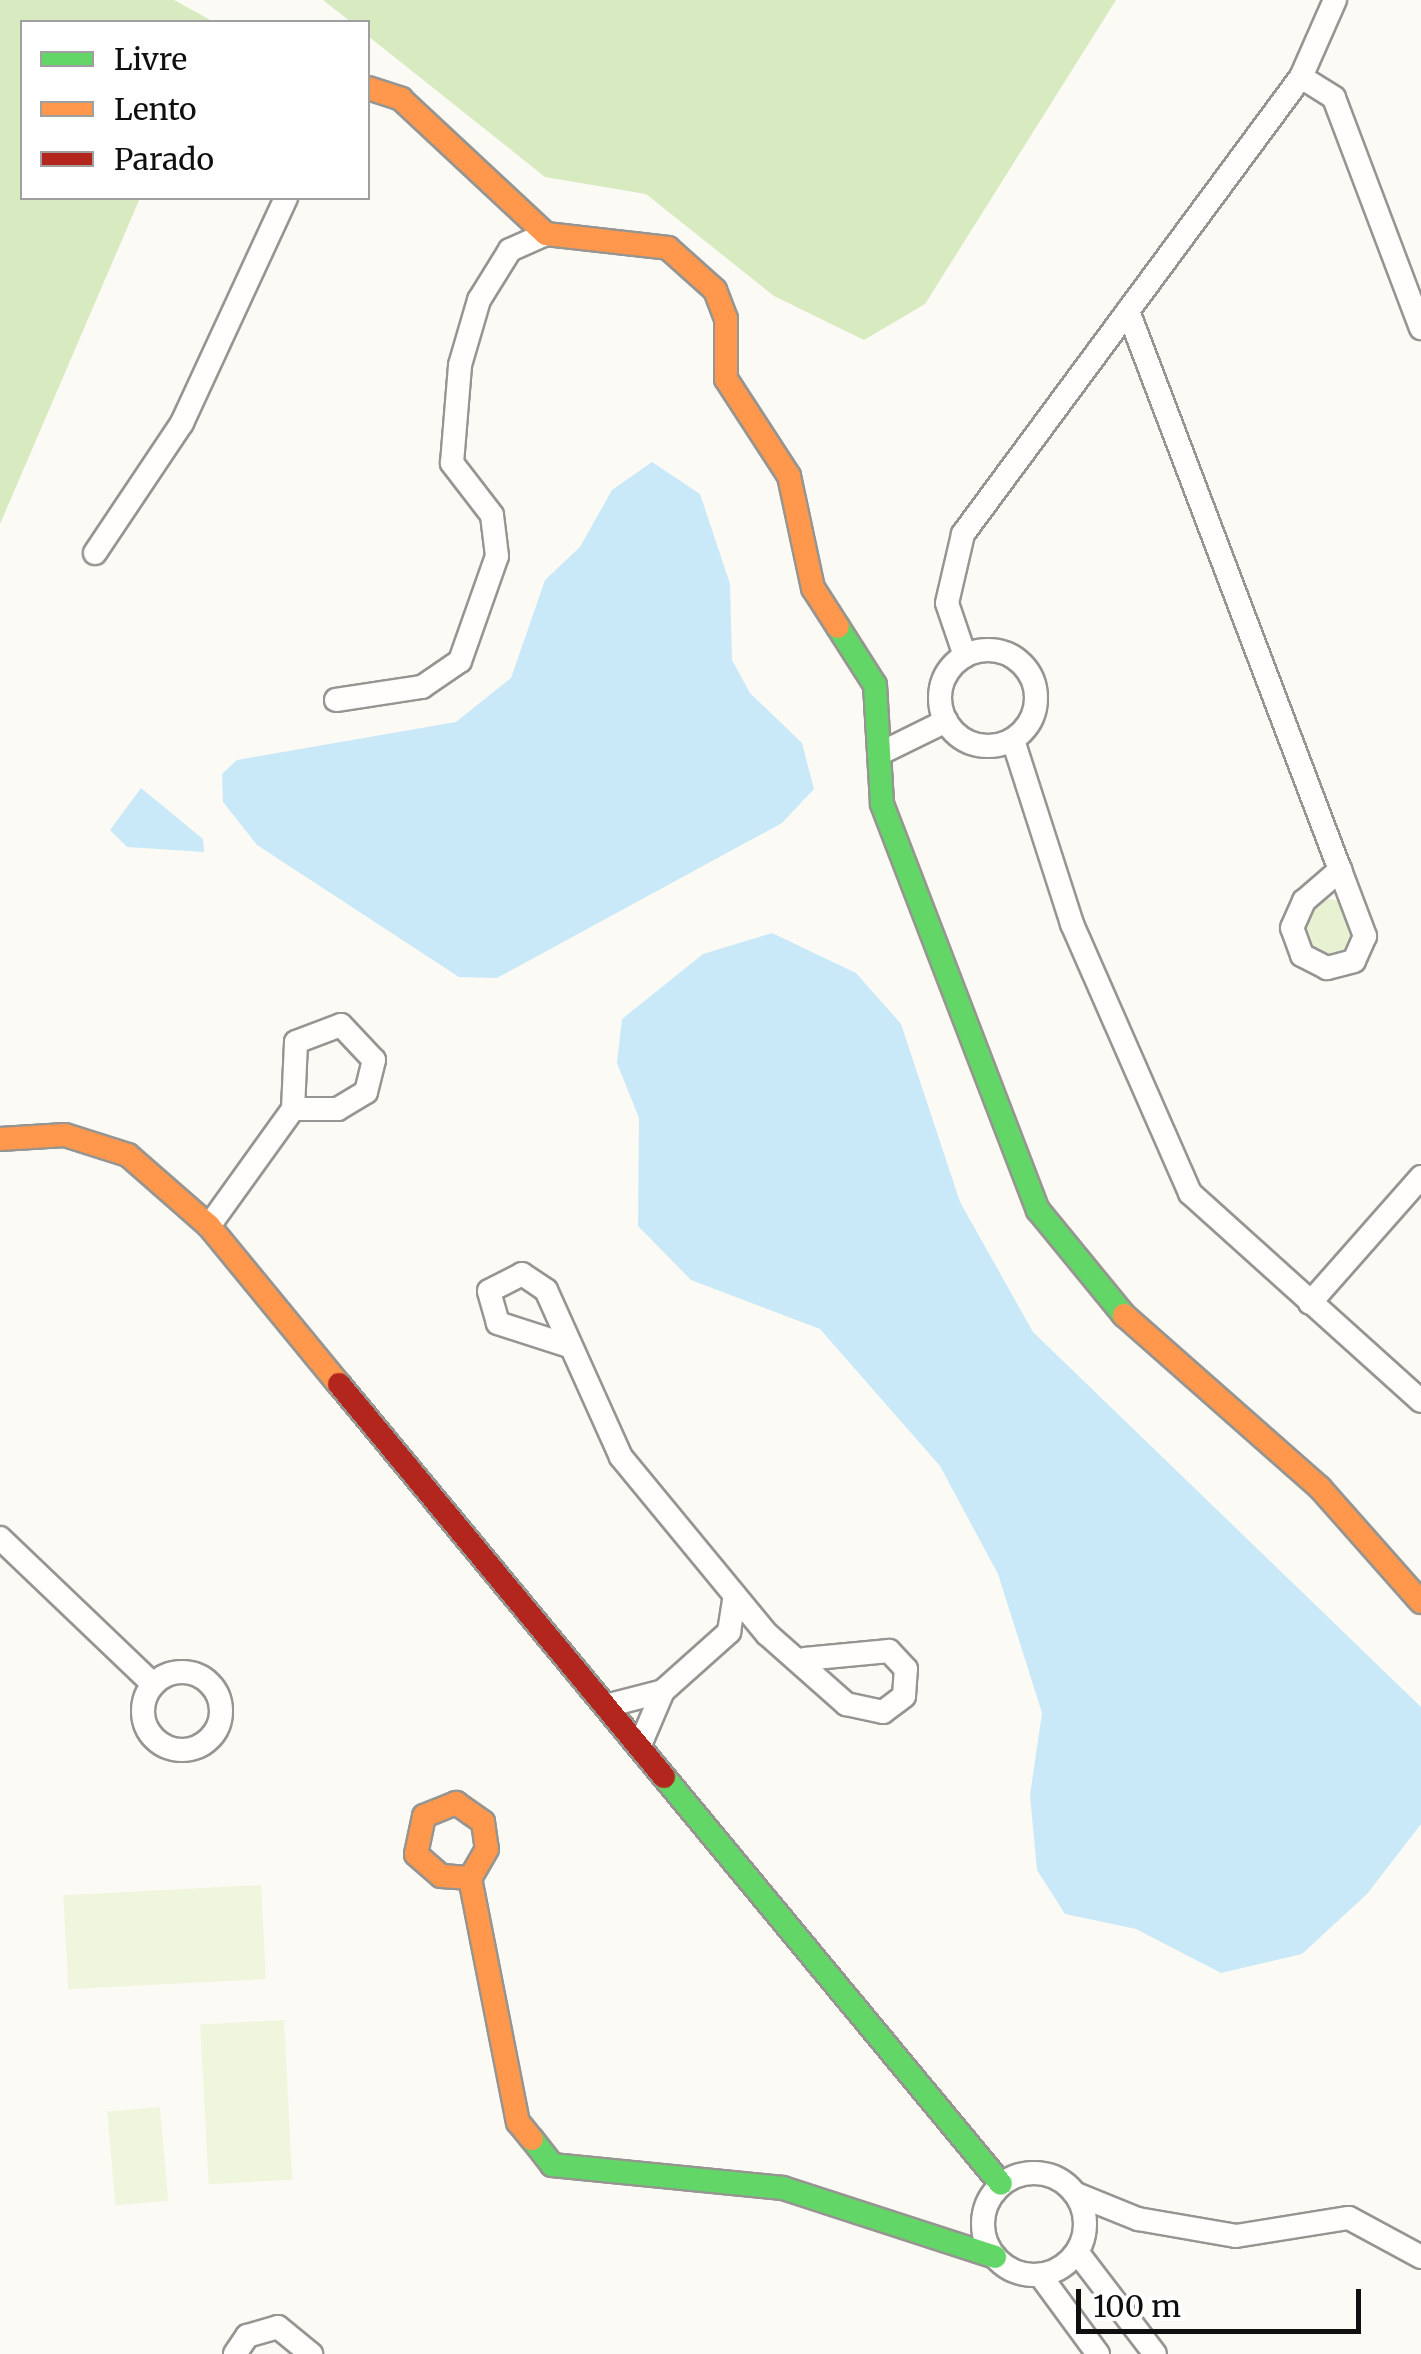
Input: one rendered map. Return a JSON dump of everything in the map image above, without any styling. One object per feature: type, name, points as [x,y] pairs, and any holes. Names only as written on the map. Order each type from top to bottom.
[{"type":"street","points":[[965,656],[947,604],[962,534],[1301,77],[1335,0]]},
{"type":"street","points":[[1301,77],[1334,98],[1421,328]]},
{"type":"street","points":[[370,89],[402,99],[546,234]]},
{"type":"street","points":[[95,553],[182,422],[285,200]]},
{"type":"street","points":[[336,700],[422,687],[460,661],[497,556],[492,515],[452,463],[460,366],[479,300],[510,250],[546,234],[668,248],[715,290],[726,320],[726,379],[789,476],[812,588],[875,684],[882,804],[1038,1210],[1105,1298],[1320,1488],[1421,1602]]},
{"type":"street","points":[[1128,311],[1340,870]]},
{"type":"street","points":[[1004,652],[1030,673],[1036,704],[1012,740],[970,742],[946,721],[941,688],[965,656],[1004,652]]},
{"type":"street","points":[[879,754],[946,721]]},
{"type":"street","points":[[1012,740],[1072,924],[1190,1193],[1421,1400]]},
{"type":"street","points":[[209,1226],[228,1192],[293,1109]]},
{"type":"street","points":[[0,1138],[33,1132],[93,1141],[128,1155],[209,1226],[1001,2184]]},
{"type":"street","points":[[1310,1303],[1421,1176]]},
{"type":"street","points":[[185,1202],[228,1192]]},
{"type":"street","points":[[568,1346],[621,1456],[767,1634],[804,1659]]},
{"type":"street","points":[[0,1538],[153,1684]]},
{"type":"street","points":[[640,1745],[663,1691],[730,1632],[734,1595]]},
{"type":"street","points":[[730,1632],[767,1634]]},
{"type":"street","points":[[606,1706],[663,1691]]},
{"type":"street","points":[[470,1878],[518,2122],[552,2164],[783,2188],[938,2243],[995,2257],[1040,2275],[1098,2354]]},
{"type":"street","points":[[938,2243],[983,2218],[1001,2184],[1032,2172],[1138,2219],[1236,2236],[1349,2218],[1421,2257]]},
{"type":"street","points":[[1076,2194],[1081,2243],[1155,2354]]},
{"type":"street","points":[[983,2218],[995,2257]]},
{"type":"street","points":[[1040,2275],[1081,2243],[1138,2219]]},
{"type":"street","points":[[235,2354],[247,2336],[278,2327],[312,2354]]},
{"type":"green space","points":[[0,0],[174,0],[210,20],[20,20],[20,200],[139,200],[0,524]]},
{"type":"green space","points":[[323,0],[1116,0],[925,304],[864,340],[774,296],[646,194],[545,177],[370,38],[370,20],[348,20]]},
{"type":"green space","points":[[1328,899],[1347,908],[1356,927],[1347,946],[1328,955],[1309,946],[1300,927],[1309,908]]},
{"type":"green space","points":[[261,1885],[266,1979],[68,1989],[63,1895]]},
{"type":"green space","points":[[284,2020],[292,2180],[208,2184],[200,2024]]},
{"type":"green space","points":[[160,2107],[168,2201],[115,2205],[107,2112]]},
{"type":"water","points":[[652,462],[700,494],[730,584],[732,660],[750,693],[802,743],[814,789],[782,823],[497,978],[459,977],[257,845],[223,802],[222,774],[237,760],[456,722],[511,678],[545,580],[580,547],[612,490]]},
{"type":"water","points":[[141,788],[203,839],[204,852],[127,847],[110,830]]},
{"type":"water","points":[[772,933],[856,973],[901,1024],[960,1202],[1033,1332],[1421,1707],[1421,1824],[1367,1894],[1302,1954],[1221,1973],[1136,1929],[1065,1914],[1037,1870],[1030,1795],[1042,1713],[998,1574],[940,1466],[820,1329],[691,1280],[638,1226],[639,1118],[617,1063],[622,1019],[703,954]]},
{"type":"traffic: fast","points":[[838,627],[875,685],[882,804],[1038,1210],[1124,1315]]},
{"type":"traffic: fast","points":[[664,1777],[1001,2184]]},
{"type":"traffic: fast","points":[[532,2139],[552,2165],[783,2188],[995,2257]]},
{"type":"traffic: slow","points":[[370,89],[401,99],[546,234],[668,248],[715,290],[726,319],[726,379],[789,476],[813,588],[838,627]]},
{"type":"traffic: slow","points":[[0,1139],[65,1135],[128,1155],[209,1226],[339,1384]]},
{"type":"traffic: slow","points":[[1124,1315],[1320,1488],[1421,1602]]},
{"type":"traffic: slow","points":[[470,1878],[441,1876],[416,1854],[424,1816],[456,1803],[483,1822],[487,1849],[470,1878],[518,2122],[532,2139]]},
{"type":"traffic: jam","points":[[339,1384],[664,1777]]}]
